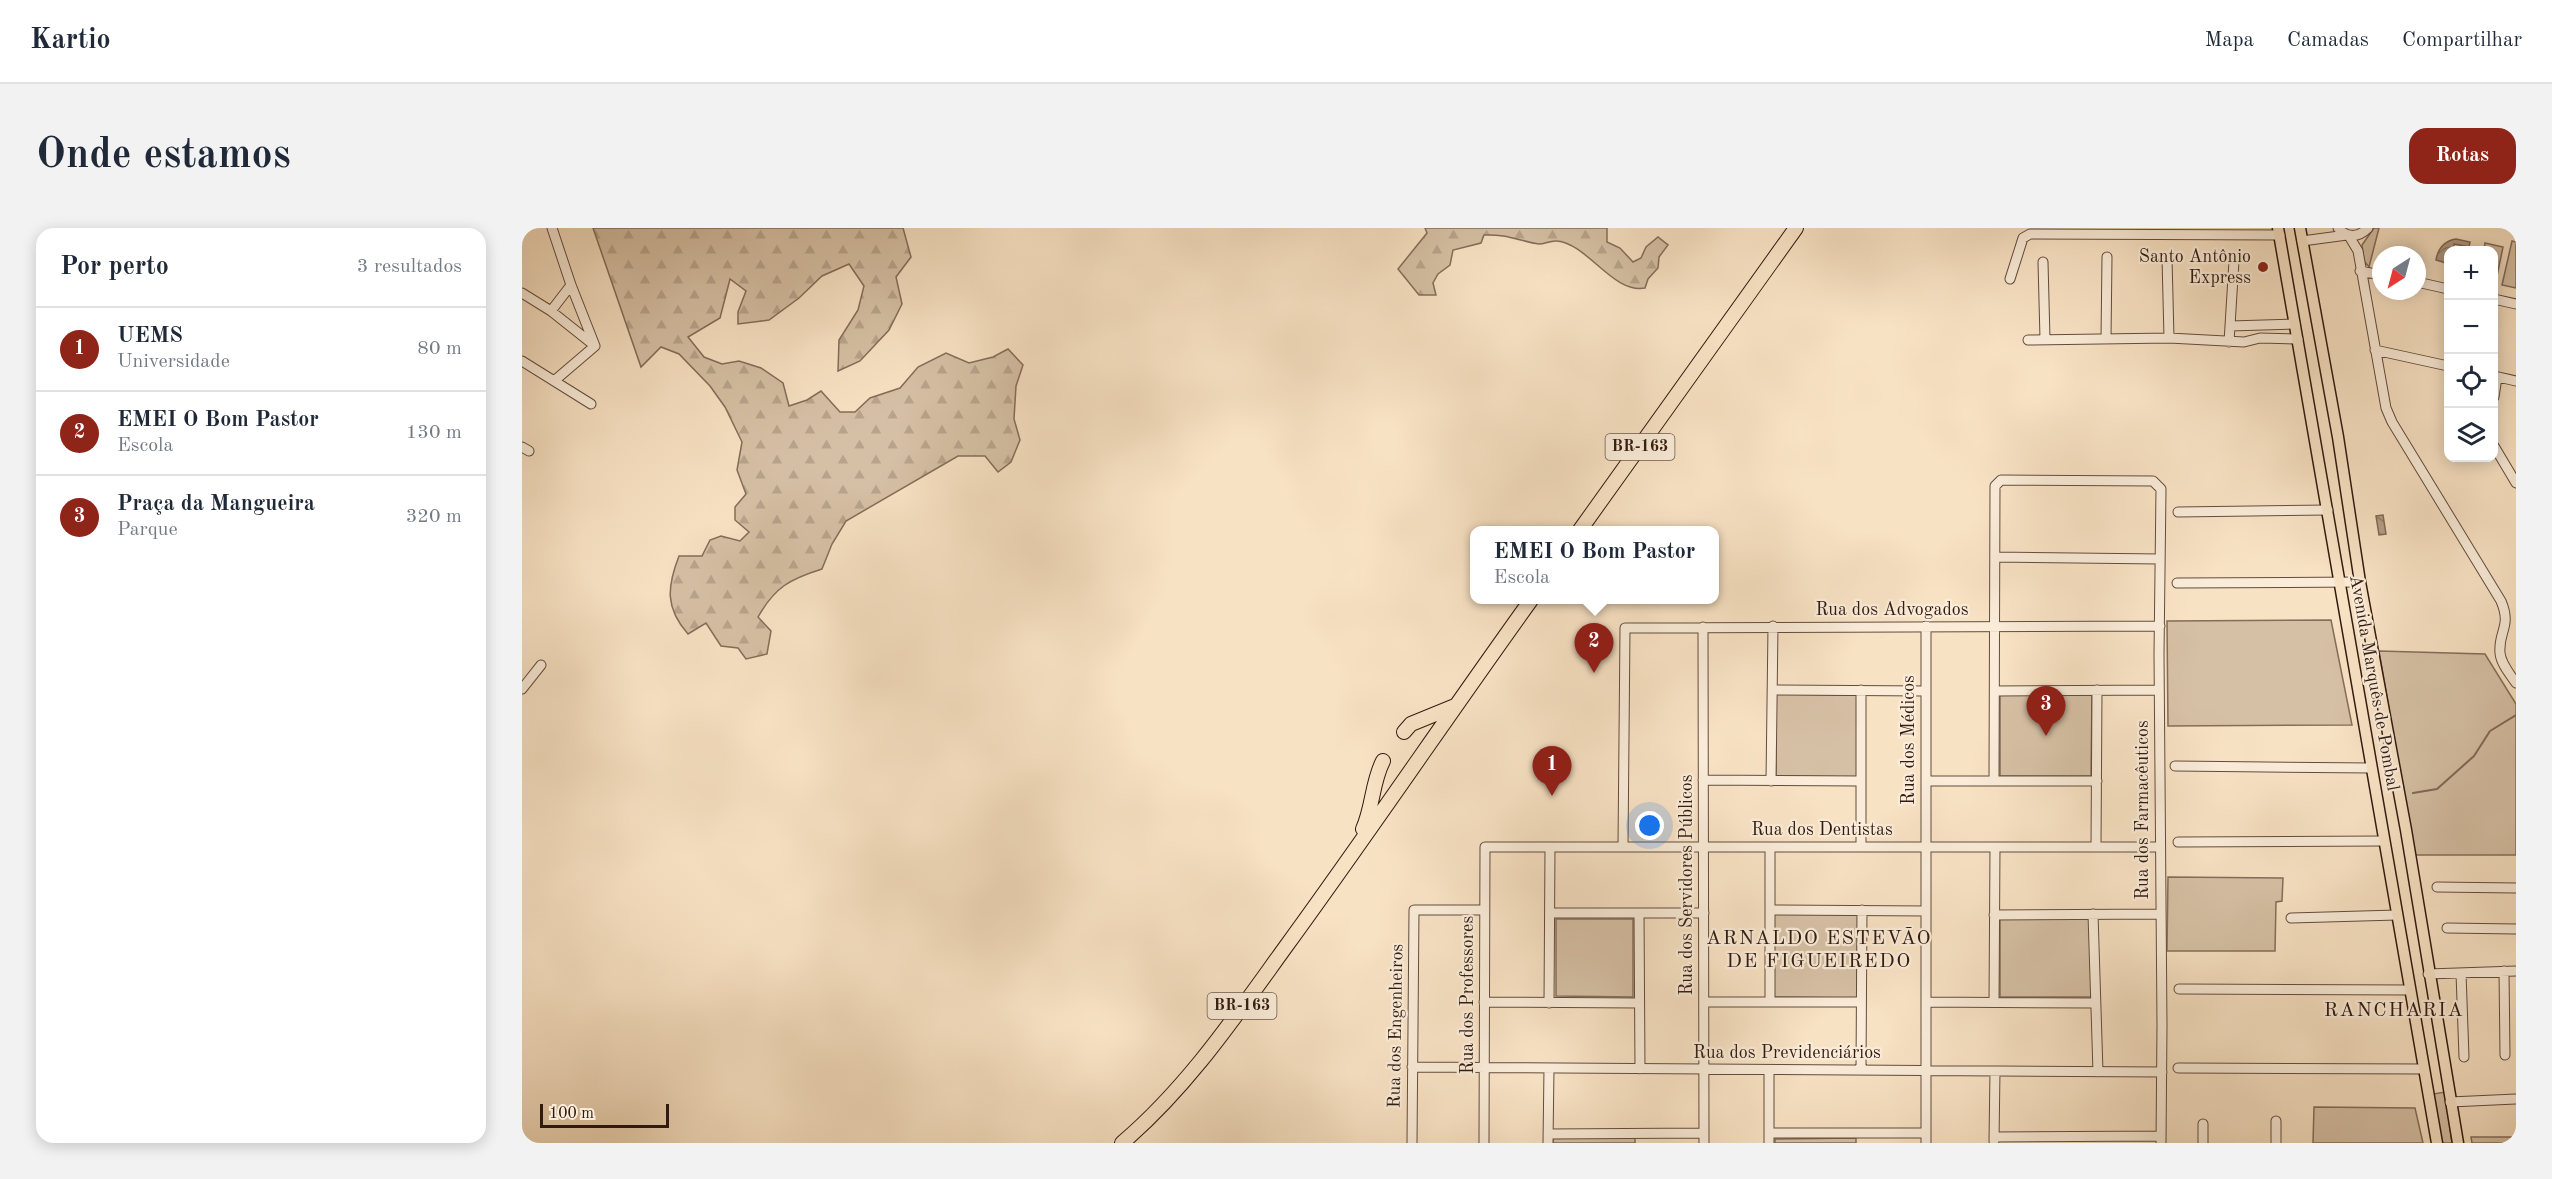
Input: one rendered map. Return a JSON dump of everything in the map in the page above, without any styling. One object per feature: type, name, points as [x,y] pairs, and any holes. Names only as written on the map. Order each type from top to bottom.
[{"type":"highway","name":"BR-163","points":[[1584,526],[1796,228]]},
{"type":"highway","name":"BR-163","points":[[1122,1143],[1160,1108],[1191,1073],[1350,858],[1528,604]]},
{"type":"highway","points":[[1404,732],[1411,724],[1456,706]]},
{"type":"highway","points":[[1350,858],[1368,819],[1378,771],[1383,761]]},
{"type":"main road","name":"Avenida Marquês de Pombal","points":[[2300,228],[2338,437],[2360,582],[2458,1143]]},
{"type":"main road","name":"Avenida Marquês de Pombal","points":[[2279,231],[2317,440],[2383,842],[2437,1143]]},
{"type":"main road","points":[[2303,367],[2325,366]]},
{"type":"main road","points":[[2317,440],[2338,437]]},
{"type":"main road","points":[[2390,872],[2412,874]]},
{"type":"main road","points":[[2428,1088],[2447,1085]]},
{"type":"street","points":[[543,228],[554,232],[571,285],[595,346]]},
{"type":"street","points":[[2338,228],[2348,235],[2358,251],[2386,408],[2392,422],[2502,601],[2507,621],[2500,652],[2502,661],[2516,683]]},
{"type":"street","points":[[2302,241],[2348,235],[2366,230]]},
{"type":"street","points":[[2358,251],[2366,230]]},
{"type":"street","points":[[2010,279],[2023,237],[2030,234],[2279,231]]},
{"type":"street","points":[[2106,339],[2107,257]]},
{"type":"street","points":[[2167,258],[2169,338]]},
{"type":"street","points":[[2229,342],[2234,261]]},
{"type":"street","points":[[2043,262],[2045,339]]},
{"type":"street","points":[[2360,271],[2372,273]]},
{"type":"street","points":[[2426,284],[2444,288]]},
{"type":"street","points":[[551,311],[571,285]]},
{"type":"street","points":[[522,293],[551,311],[595,346]]},
{"type":"street","points":[[2498,300],[2516,304]]},
{"type":"street","points":[[2230,326],[2295,324]]},
{"type":"street","points":[[2028,340],[2169,338],[2244,342],[2260,338],[2298,339]]},
{"type":"street","points":[[554,381],[595,346]]},
{"type":"street","points":[[2375,350],[2444,365]]},
{"type":"street","points":[[522,361],[591,404]]},
{"type":"street","points":[[2498,377],[2516,381]]},
{"type":"street","points":[[2498,454],[2516,483]]},
{"type":"street","name":"Rua dos Farmacêuticos","points":[[1996,557],[1995,486],[2001,480],[2152,481],[2161,489],[2159,690],[2161,1139]]},
{"type":"street","points":[[2178,512],[2328,510]]},
{"type":"street","points":[[1994,781],[1996,557],[2160,559]]},
{"type":"street","points":[[2177,583],[2360,582]]},
{"type":"street","points":[[1771,781],[1773,626]]},
{"type":"street","name":"Rua dos Médicos","points":[[1926,626],[1926,1138]]},
{"type":"street","name":"Rua dos Advogados","points":[[1623,847],[1625,628],[2160,626]]},
{"type":"street","name":"Rua dos Servidores Públicos","points":[[1703,627],[1704,1138]]},
{"type":"street","points":[[522,689],[541,665]]},
{"type":"street","points":[[1772,690],[1926,691]]},
{"type":"street","points":[[1861,690],[1862,847]]},
{"type":"street","points":[[2096,847],[2097,690]]},
{"type":"street","points":[[1995,691],[2159,690]]},
{"type":"street","points":[[2175,766],[2371,768]]},
{"type":"street","points":[[1703,780],[1861,781]]},
{"type":"street","points":[[1926,781],[2097,781]]},
{"type":"street","points":[[2178,842],[2383,842]]},
{"type":"street","name":"Rua dos Dentistas","points":[[1485,847],[2160,847]]},
{"type":"street","name":"Rua dos Professores","points":[[1484,1143],[1485,847]]},
{"type":"street","points":[[1549,1003],[1550,847]]},
{"type":"street","points":[[1770,847],[1770,1002]]},
{"type":"street","points":[[1994,1002],[1995,847]]},
{"type":"street","points":[[2437,887],[2516,888]]},
{"type":"street","name":"Rua dos Engenheiros","points":[[1412,1143],[1414,910],[1485,910]]},
{"type":"street","points":[[1770,910],[1926,911]]},
{"type":"street","points":[[1861,1070],[1862,910]]},
{"type":"street","points":[[1550,913],[1704,913]]},
{"type":"street","points":[[1639,913],[1640,1069]]},
{"type":"street","points":[[2093,914],[2098,1072]]},
{"type":"street","points":[[1994,915],[2161,914]]},
{"type":"street","points":[[2291,918],[2397,915]]},
{"type":"street","points":[[2447,928],[2516,929]]},
{"type":"street","points":[[2504,971],[2505,1055]]},
{"type":"street","points":[[2428,974],[2516,971]]},
{"type":"street","points":[[2461,973],[2464,1057]]},
{"type":"street","points":[[2179,989],[2410,990]]},
{"type":"street","points":[[1484,1002],[1639,1004]]},
{"type":"street","points":[[1704,1002],[1861,1002]]},
{"type":"street","points":[[1926,1002],[2095,1003]]},
{"type":"street","name":"Rua dos Previdenciários","points":[[1412,1067],[2162,1072]]},
{"type":"street","points":[[1549,1068],[1548,1138],[1704,1138]]},
{"type":"street","points":[[2178,1068],[2424,1069]]},
{"type":"street","points":[[1770,1070],[1769,1138],[1926,1138]]},
{"type":"street","points":[[1995,1071],[1994,1140],[2161,1139]]},
{"type":"street","points":[[2450,1101],[2516,1099]]},
{"type":"street","points":[[2276,1121],[2276,1143]]},
{"type":"street","points":[[2203,1124],[2203,1143]]},
{"type":"green space","points":[[593,228],[903,228],[911,257],[896,277],[902,304],[889,330],[860,361],[838,371],[839,340],[858,310],[864,286],[849,264],[822,276],[799,298],[769,320],[738,324],[738,312],[746,291],[730,279],[720,318],[688,337],[704,357],[722,364],[739,361],[761,368],[783,383],[789,406],[807,400],[821,391],[840,412],[855,412],[870,398],[900,388],[918,367],[946,353],[969,363],[993,357],[1008,349],[1023,365],[1016,386],[1014,419],[1020,440],[1011,462],[998,472],[985,456],[958,456],[846,521],[832,544],[822,569],[801,576],[777,591],[758,617],[771,631],[767,654],[746,659],[738,648],[721,646],[706,623],[688,634],[675,615],[670,597],[672,578],[679,556],[702,556],[710,540],[721,536],[740,541],[749,532],[735,520],[735,507],[746,494],[737,470],[742,442],[725,407],[710,386],[679,354],[661,347],[641,367]]},
{"type":"green space","points":[[1425,228],[1607,228],[1607,242],[1620,248],[1633,262],[1641,258],[1646,247],[1658,237],[1668,245],[1659,257],[1658,268],[1648,279],[1645,288],[1633,288],[1611,277],[1579,250],[1568,244],[1555,241],[1539,244],[1484,235],[1481,243],[1453,250],[1450,265],[1438,274],[1433,283],[1436,295],[1419,295],[1398,269],[1427,233]]},
{"type":"green space","points":[[2374,228],[2379,228],[2374,246],[2372,246],[2369,267],[2364,261],[2362,245]]},
{"type":"green space","points":[[2512,241],[2516,242],[2516,288],[2502,285]]},
{"type":"green space","points":[[2485,243],[2503,247],[2498,271],[2498,246],[2485,246]]},
{"type":"green space","points":[[2331,620],[2352,725],[2168,726],[2167,621]]},
{"type":"green space","points":[[2379,651],[2485,654],[2516,704],[2516,855],[2414,855]]},
{"type":"green space","points":[[1776,694],[1857,695],[1857,777],[1776,776]]},
{"type":"green space","points":[[2000,695],[2092,695],[2091,776],[2000,776]]},
{"type":"green space","points":[[2168,877],[2283,878],[2282,901],[2276,902],[2275,951],[2167,951]]},
{"type":"green space","points":[[1774,914],[1858,914],[1857,998],[1774,997]]},
{"type":"green space","points":[[1556,919],[1633,919],[1633,997],[1556,996]]},
{"type":"green space","points":[[2000,919],[2090,919],[2091,997],[2000,997]]},
{"type":"green space","points":[[2445,1092],[2452,1143],[2442,1143],[2433,1094]]},
{"type":"green space","points":[[2314,1107],[2415,1108],[2423,1143],[2313,1143]]},
{"type":"green space","points":[[2471,1137],[2516,1137],[2516,1143],[2472,1143]]},
{"type":"green space","points":[[1553,1138],[1635,1138],[1635,1143],[1553,1143]]},
{"type":"green space","points":[[1856,1138],[1856,1143],[1775,1143],[1775,1139]]},
{"type":"water","points":[[2456,239],[2470,242],[2469,246],[2454,244],[2454,246],[2444,246],[2444,262],[2436,260],[2438,252],[2448,241]]},
{"type":"water","points":[[2383,515],[2386,534],[2379,535],[2376,516]]},
{"type":"waterway","points":[[2413,793],[2437,789],[2474,756],[2490,731],[2516,715]]},
{"type":"place","name":"Santo Antônio Express","points":[[2263,267]]},
{"type":"place","name":"EMEI O Bom Pastor","points":[[1594,673]]},
{"type":"place","name":"Praça da Mangueira","points":[[2046,736]]},
{"type":"place","name":"UEMS","points":[[1552,796]]},
{"type":"district","name":"ARNALDO ESTEVÃO DE FIGUEIREDO","points":[[1819,950]]},
{"type":"district","name":"RANCHARIA","points":[[2394,1011]]}]
